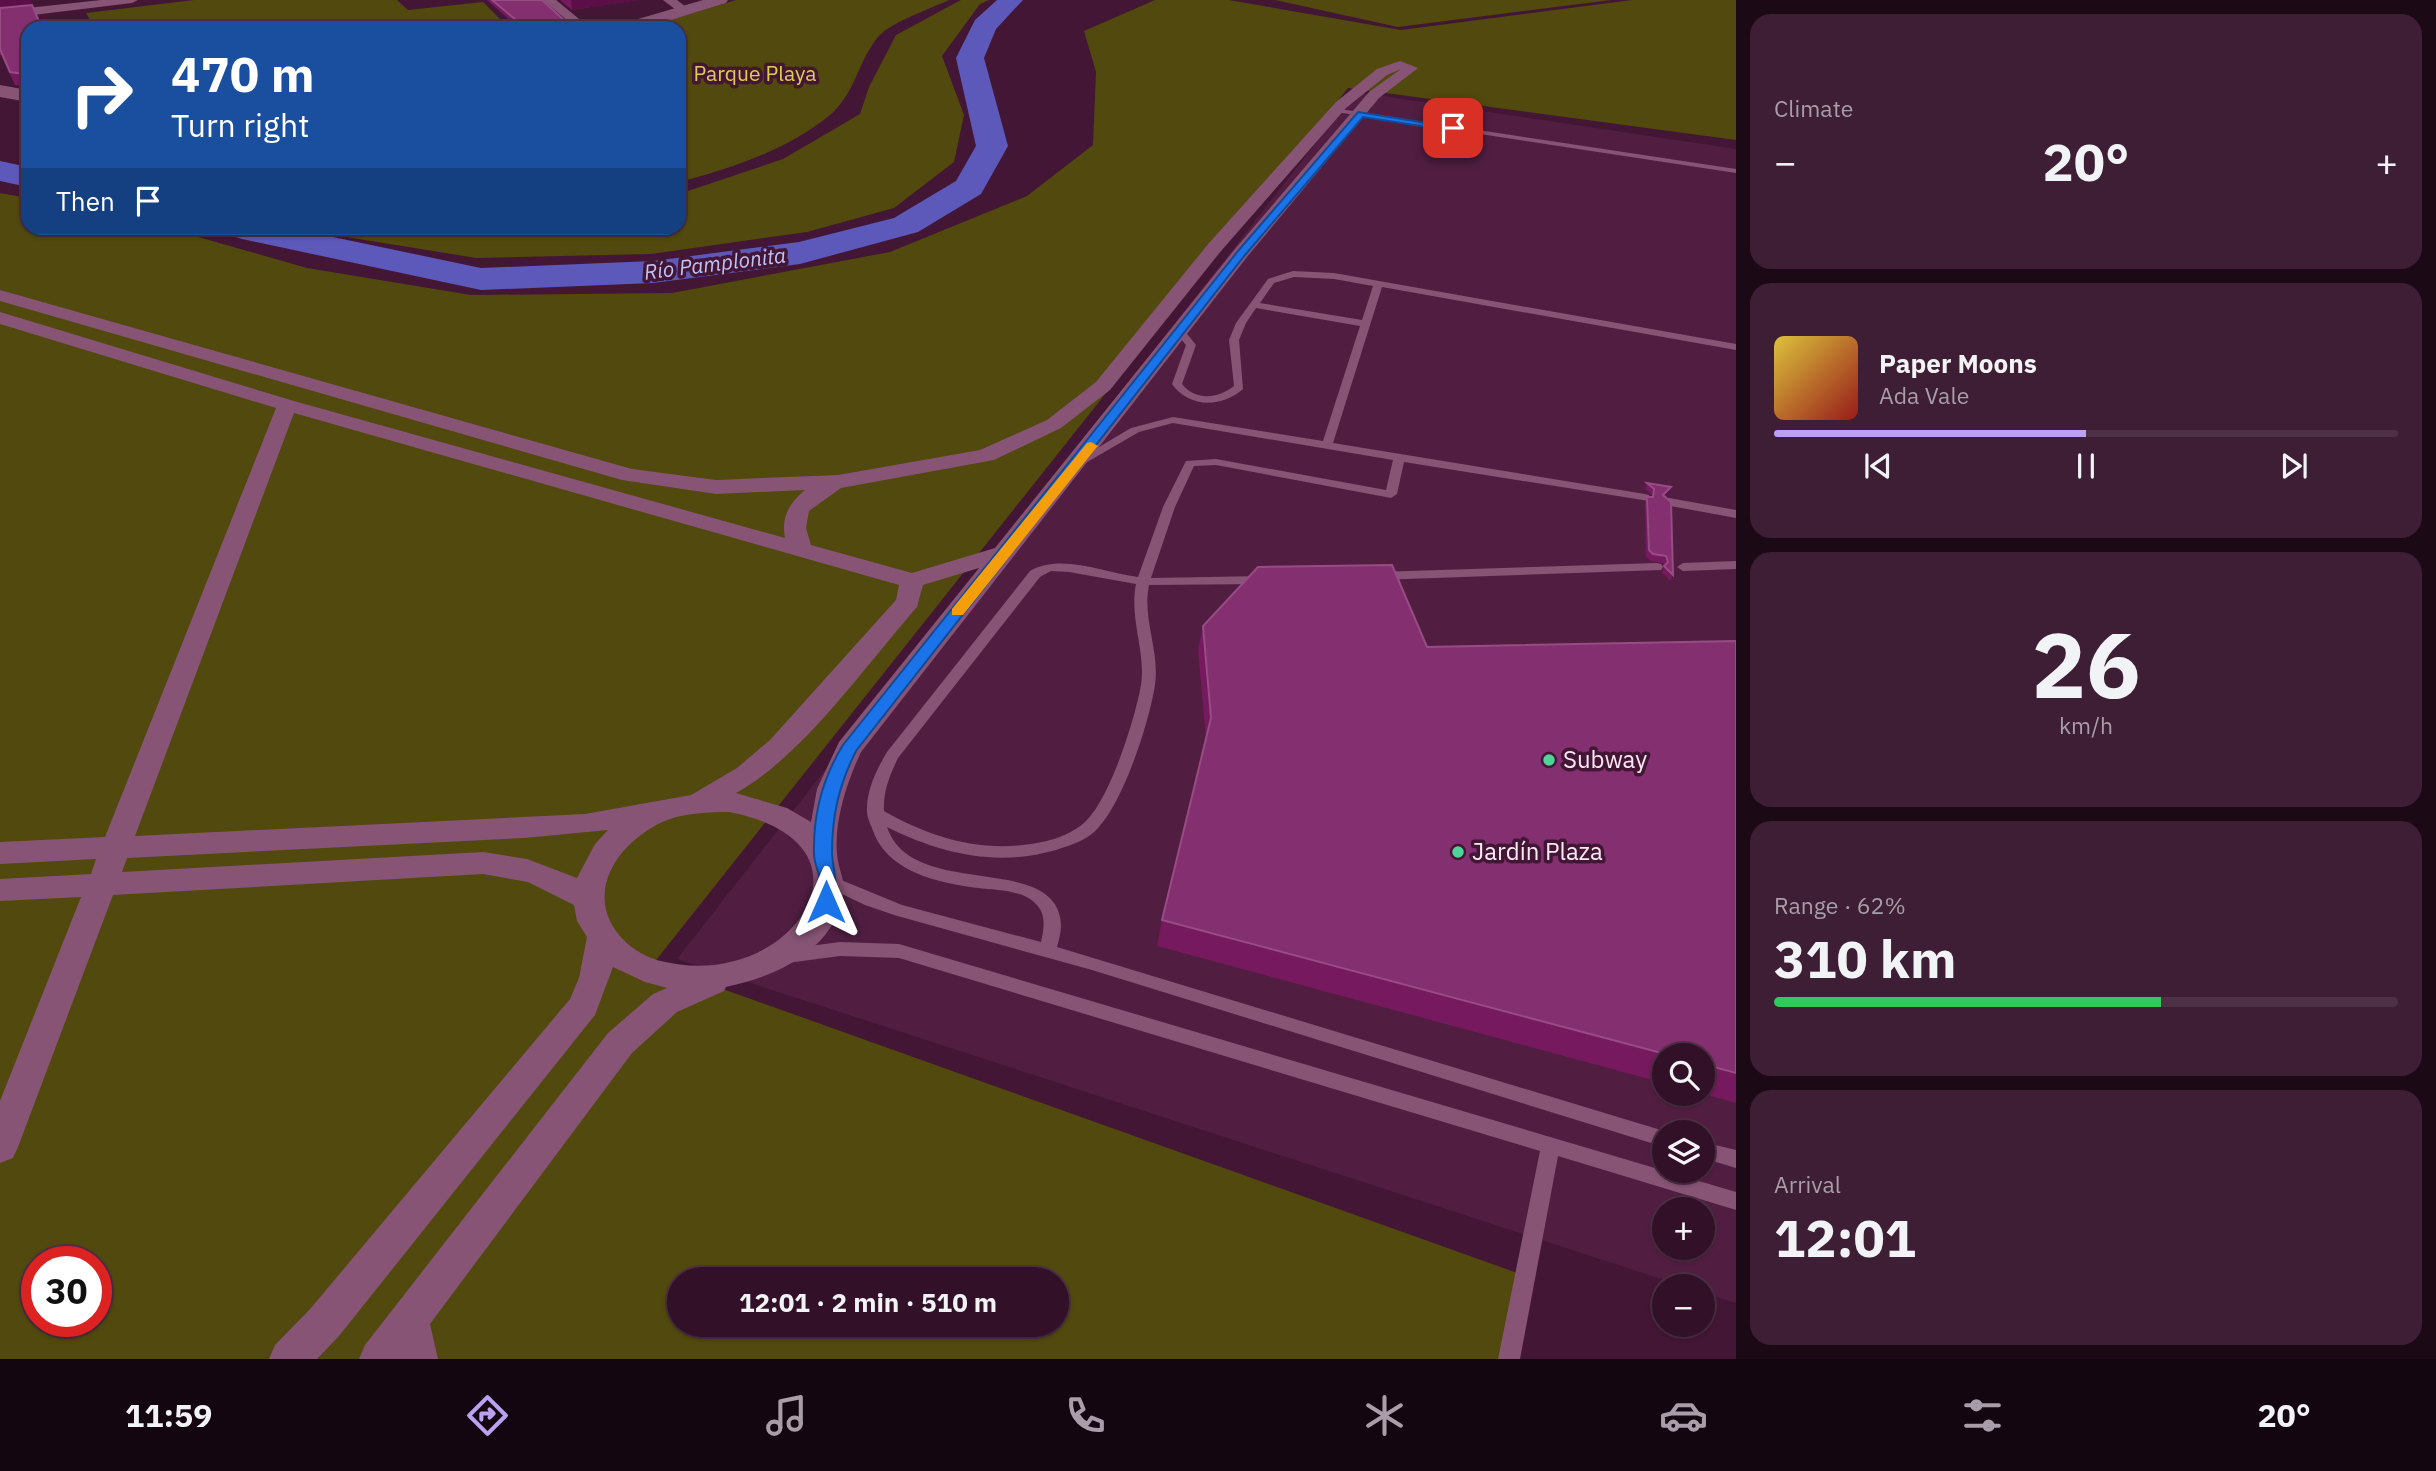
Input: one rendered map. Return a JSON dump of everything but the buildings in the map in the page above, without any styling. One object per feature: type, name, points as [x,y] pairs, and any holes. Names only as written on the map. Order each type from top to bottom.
[{"type":"main road","points":[[649,21],[720,0]]},
{"type":"main road","points":[[0,91],[21,95]]},
{"type":"street","points":[[0,15],[132,0]]},
{"type":"street","points":[[549,0],[575,21]]},
{"type":"street","points":[[669,0],[684,10]]},
{"type":"street","points":[[0,295],[630,475],[716,487],[838,482],[986,455],[1054,424],[1102,386],[1215,247],[1339,107],[1382,72],[1400,65],[1411,68],[1385,85],[1262,232],[1241,253],[1077,464],[1001,554],[849,749],[833,780],[826,805],[826,902],[816,922],[800,942],[779,958],[752,970],[723,977],[664,1003],[620,1043],[379,1359]]},
{"type":"street","points":[[1235,225],[1247,231],[1262,232]]},
{"type":"street","points":[[1215,247],[1236,247],[1241,253]]},
{"type":"street","points":[[0,318],[287,405],[912,581],[1001,554]]},
{"type":"street","points":[[0,1147],[287,405]]},
{"type":"street","points":[[802,552],[792,532],[797,511],[806,500],[838,482]]},
{"type":"street","points":[[696,803],[747,775],[780,747],[908,602],[912,581]]},
{"type":"street","points":[[0,853],[585,824],[696,803],[729,802],[760,807],[787,818],[808,835],[826,868]]},
{"type":"street","points":[[665,810],[643,820],[609,847],[597,863],[590,881],[589,900],[593,920],[603,938],[624,957],[653,971],[687,978],[723,977]]},
{"type":"street","points":[[0,890],[483,863],[522,867],[554,877],[589,900]]},
{"type":"street","points":[[289,1359],[325,1322],[583,1006],[595,978],[603,938]]},
{"type":"street","points":[[409,1320],[418,1359]]},
{"type":"lane","points":[[1339,107],[1736,171]]},
{"type":"lane","points":[[1363,111],[1736,163]]},
{"type":"lane","points":[[1180,332],[1191,345],[1178,377],[1179,389],[1199,399],[1222,398],[1239,387],[1234,340],[1271,281],[1284,275],[1323,275],[1736,347]]},
{"type":"lane","points":[[1327,444],[1378,284]]},
{"type":"lane","points":[[1254,306],[1365,324]]},
{"type":"lane","points":[[1077,464],[1130,431],[1152,422],[1208,424],[1645,498]]},
{"type":"lane","points":[[874,812],[926,840],[979,851],[1011,853],[1056,844],[1075,837],[1095,823],[1118,778],[1146,691],[1149,672],[1141,614],[1143,583],[1190,463],[1209,461],[1391,494],[1399,457]]},
{"type":"lane","points":[[1669,502],[1736,514]]},
{"type":"lane","points":[[1683,567],[1736,565]]},
{"type":"lane","points":[[1048,950],[1053,923],[1049,906],[1038,895],[1017,886],[948,877],[928,870],[899,855],[880,832],[874,812],[879,778],[892,756],[1035,574],[1043,568],[1060,567],[1143,583],[1279,579]]},
{"type":"lane","points":[[1360,577],[1657,567]]},
{"type":"lane","points":[[826,868],[871,901],[900,911],[1048,950],[1544,1105],[1652,1136]]},
{"type":"lane","points":[[779,958],[839,948],[899,951],[1101,1009],[1550,1147],[1736,1200]]},
{"type":"lane","points":[[1509,1359],[1550,1147]]},
{"type":"lane","points":[[1715,1153],[1736,1159]]},
{"type":"shaded area","name":"Jardín Plaza","points":[[1356,92],[1736,149],[1736,1303],[1715,1297],[1715,1274],[1652,1276],[677,959]]},
{"type":"green space","points":[[194,0],[397,0],[408,10],[483,2],[502,21],[91,21],[86,13]]},
{"type":"green space","name":"Parque Playa","points":[[736,0],[949,0],[884,31],[871,46],[838,107],[814,127],[759,156],[686,180],[686,21],[666,21]]},
{"type":"green space","points":[[961,0],[989,0],[980,4],[942,56],[964,115],[954,162],[894,208],[807,232],[651,254],[476,258],[334,235],[686,235],[686,192],[783,159],[860,114],[869,87],[896,35]]},
{"type":"green space","points":[[1155,0],[1229,0],[1401,30],[1632,0],[1736,0],[1736,140],[1348,88],[653,964],[1523,1275],[1510,1359],[0,1359],[0,193],[21,197],[21,235],[192,235],[307,268],[471,295],[672,293],[890,252],[1027,196],[1093,145],[1096,72],[1084,31]]},
{"type":"green space","points":[[1275,0],[1611,0],[1398,27]]},
{"type":"waterway","name":"Río Pamplonita","points":[[275,235],[481,279],[653,272],[800,253],[906,225],[969,187],[992,146],[970,58],[984,26],[1011,0]]},
{"type":"waterway","name":"Río Pamplonita","points":[[0,171],[21,176]]},
{"type":"slow traffic","points":[[957,612],[1001,554],[1091,446]]},
{"type":"place","name":"Subway","points":[[1549,760]]},
{"type":"place","name":"Jardín Plaza","points":[[1458,852]]},
{"type":"route","points":[[826,902],[829,881],[823,856],[826,805],[833,780],[849,749],[1001,554],[1077,464],[1241,253],[1262,232],[1361,114],[1453,128]]}]
